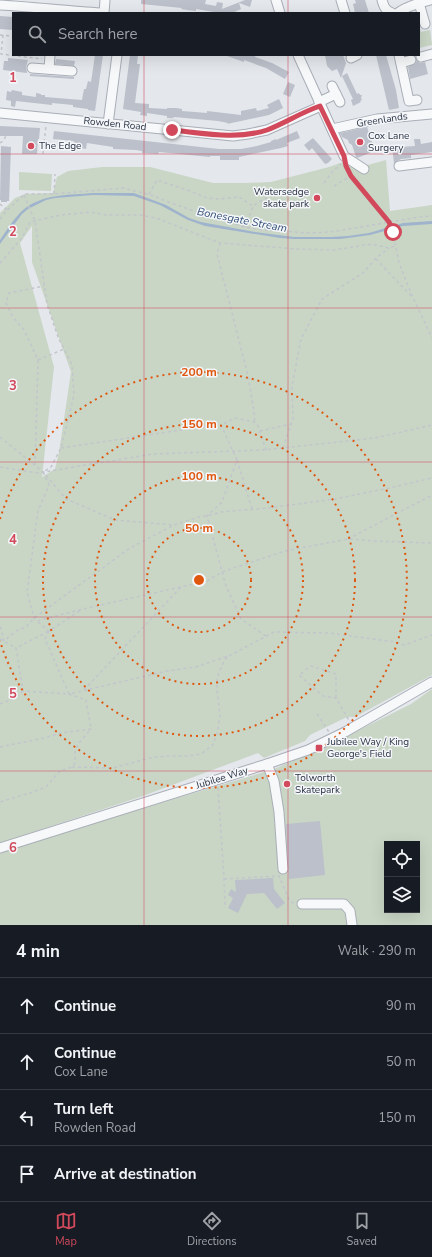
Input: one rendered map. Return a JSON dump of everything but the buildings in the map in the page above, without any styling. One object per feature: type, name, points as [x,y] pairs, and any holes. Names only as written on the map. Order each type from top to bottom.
[{"type":"street","points":[[102,12],[105,0]]},
{"type":"street","points":[[276,0],[280,12]]},
{"type":"street","points":[[341,0],[345,12]]},
{"type":"street","points":[[382,0],[386,10],[390,12]]},
{"type":"street","points":[[400,12],[419,3],[430,0]]},
{"type":"street","points":[[0,5],[30,3],[54,11],[78,12]]},
{"type":"street","points":[[419,3],[425,24]]},
{"type":"street","points":[[108,124],[117,56]]},
{"type":"street","points":[[298,56],[344,156],[364,169]]},
{"type":"street","points":[[49,69],[50,57]]},
{"type":"street","points":[[421,57],[431,57]]},
{"type":"street","points":[[412,60],[400,59],[413,100]]},
{"type":"street","points":[[32,68],[72,71]]},
{"type":"street","name":"Rowden Road","points":[[0,113],[233,136],[267,130],[320,104],[336,94]]},
{"type":"street","name":"Greenlands","points":[[332,130],[377,119],[432,114]]},
{"type":"street","points":[[400,166],[432,162]]},
{"type":"street","name":"Jubilee Way","points":[[0,848],[308,750],[345,732],[432,682]]},
{"type":"street","points":[[267,764],[274,781],[279,812],[284,869]]},
{"type":"street","points":[[302,904],[344,904],[350,911],[352,925]]},
{"type":"path","points":[[12,36],[1,35],[1,54],[12,55]]},
{"type":"path","points":[[22,56],[50,57]]},
{"type":"path","points":[[43,154],[47,117]]},
{"type":"path","points":[[0,142],[5,140],[6,136]]},
{"type":"path","points":[[344,156],[346,166],[351,176],[389,222],[393,232],[399,263],[413,298],[432,338]]},
{"type":"path","points":[[324,183],[332,172],[341,164],[344,156]]},
{"type":"path","points":[[54,194],[55,174]]},
{"type":"path","points":[[334,186],[351,176]]},
{"type":"path","points":[[149,194],[157,180],[207,198],[220,199],[239,196],[253,206]]},
{"type":"path","points":[[0,218],[23,195],[123,188],[149,194],[200,213],[245,227],[266,230],[309,233],[330,232],[432,216]]},
{"type":"path","points":[[245,227],[253,206],[279,190]]},
{"type":"path","points":[[23,195],[35,221],[47,304],[58,337],[72,365],[74,395],[61,448],[51,467],[43,472]]},
{"type":"path","points":[[0,204],[7,210]]},
{"type":"path","points":[[0,263],[22,238],[30,222],[61,215],[91,212],[106,215],[140,214],[156,218],[220,243],[297,249],[334,250],[372,244],[389,248]]},
{"type":"path","points":[[220,243],[217,254],[248,376],[255,418],[254,422]]},
{"type":"path","points":[[283,448],[293,420],[292,386],[301,339],[322,299],[363,272],[376,258],[389,248],[395,246]]},
{"type":"path","points":[[376,258],[413,298]]},
{"type":"path","points":[[35,465],[38,360],[24,330],[13,317],[6,303],[9,293],[44,286]]},
{"type":"path","points":[[38,360],[64,349]]},
{"type":"path","points":[[61,448],[223,424],[235,418],[254,422],[258,426],[266,450]]},
{"type":"path","points":[[223,424],[221,425],[237,460],[252,509]]},
{"type":"path","points":[[260,431],[291,424]]},
{"type":"path","points":[[0,467],[38,473],[153,454],[266,450],[376,438],[432,425]]},
{"type":"path","points":[[0,437],[43,472],[66,499],[115,520],[174,525]]},
{"type":"path","points":[[207,516],[222,502],[237,460]]},
{"type":"path","points":[[43,472],[49,485],[38,511],[27,592],[34,618],[48,631]]},
{"type":"path","points":[[4,641],[16,631],[26,627],[34,618],[130,548],[174,525],[221,512],[268,508],[335,499],[432,478]]},
{"type":"path","points":[[348,539],[432,495]]},
{"type":"path","points":[[207,516],[215,551],[226,586],[241,619],[266,636]]},
{"type":"path","points":[[37,622],[83,609],[207,581],[222,572],[285,551],[348,539],[432,543]]},
{"type":"path","points":[[84,690],[182,587]]},
{"type":"path","points":[[16,648],[48,631],[83,609]]},
{"type":"path","points":[[0,627],[4,641]]},
{"type":"path","points":[[48,631],[45,639],[68,694]]},
{"type":"path","points":[[68,694],[167,671],[196,667],[228,656],[274,632],[329,633],[394,642],[404,645],[432,635]]},
{"type":"path","points":[[0,639],[16,648]]},
{"type":"path","points":[[16,648],[23,691]]},
{"type":"path","points":[[0,802],[46,787],[60,771],[72,767],[113,768],[150,758],[201,754],[212,746],[217,736],[220,714],[217,678],[223,663],[228,656]]},
{"type":"path","points":[[336,698],[323,696],[299,676],[311,666],[336,674],[336,698],[350,723]]},
{"type":"path","points":[[0,704],[13,699],[23,691],[68,694],[86,700],[91,729]]},
{"type":"path","points":[[317,714],[329,732]]},
{"type":"path","points":[[72,767],[75,763],[75,752],[78,744],[91,729]]},
{"type":"path","points":[[0,747],[44,738],[61,732],[91,729]]},
{"type":"path","points":[[217,779],[225,908]]},
{"type":"path","points":[[224,879],[279,876],[290,902],[302,904]]},
{"type":"green space","points":[[420,29],[421,32],[430,30],[432,45],[420,48]]},
{"type":"green space","points":[[386,160],[390,211],[432,205],[432,675],[355,717],[347,717],[310,735],[305,741],[264,758],[258,753],[140,797],[0,843],[0,213],[15,198],[25,194],[53,193],[57,177],[68,171],[102,167],[150,167],[213,183],[246,183],[271,182],[343,162],[357,168]],"holes":[[[32,226],[32,262],[71,372],[55,469],[42,477],[54,367],[20,243]]]},
{"type":"green space","points":[[19,172],[52,174],[51,191],[19,190]]},
{"type":"green space","points":[[432,689],[432,925],[0,925],[0,851],[274,769],[337,741],[411,704]]},
{"type":"water","points":[[93,193],[134,193],[166,205],[189,218],[201,222],[255,232],[294,237],[348,236],[369,233],[403,223],[432,221],[432,224],[403,226],[370,235],[340,239],[280,238],[205,226],[188,220],[160,205],[134,196],[93,195],[55,198],[46,200],[28,209],[22,214],[0,244],[0,240],[14,220],[30,205],[56,196]]},
{"type":"place","name":"Cox Lane Surgery","points":[[360,142]]},
{"type":"place","name":"The Edge","points":[[31,146]]},
{"type":"place","name":"Watersedge skate park","points":[[317,198]]},
{"type":"place","name":"Jubilee Way / King George's Field","points":[[319,748]]},
{"type":"place","name":"Tolworth Skatepark","points":[[287,784]]},
{"type":"route","points":[[172,130],[233,136],[248,134],[267,130],[320,106],[344,156],[346,166],[351,176],[389,222],[393,232]]},
{"type":"water label","name":"Bonesgate Stream","points":[[242,220]]}]
